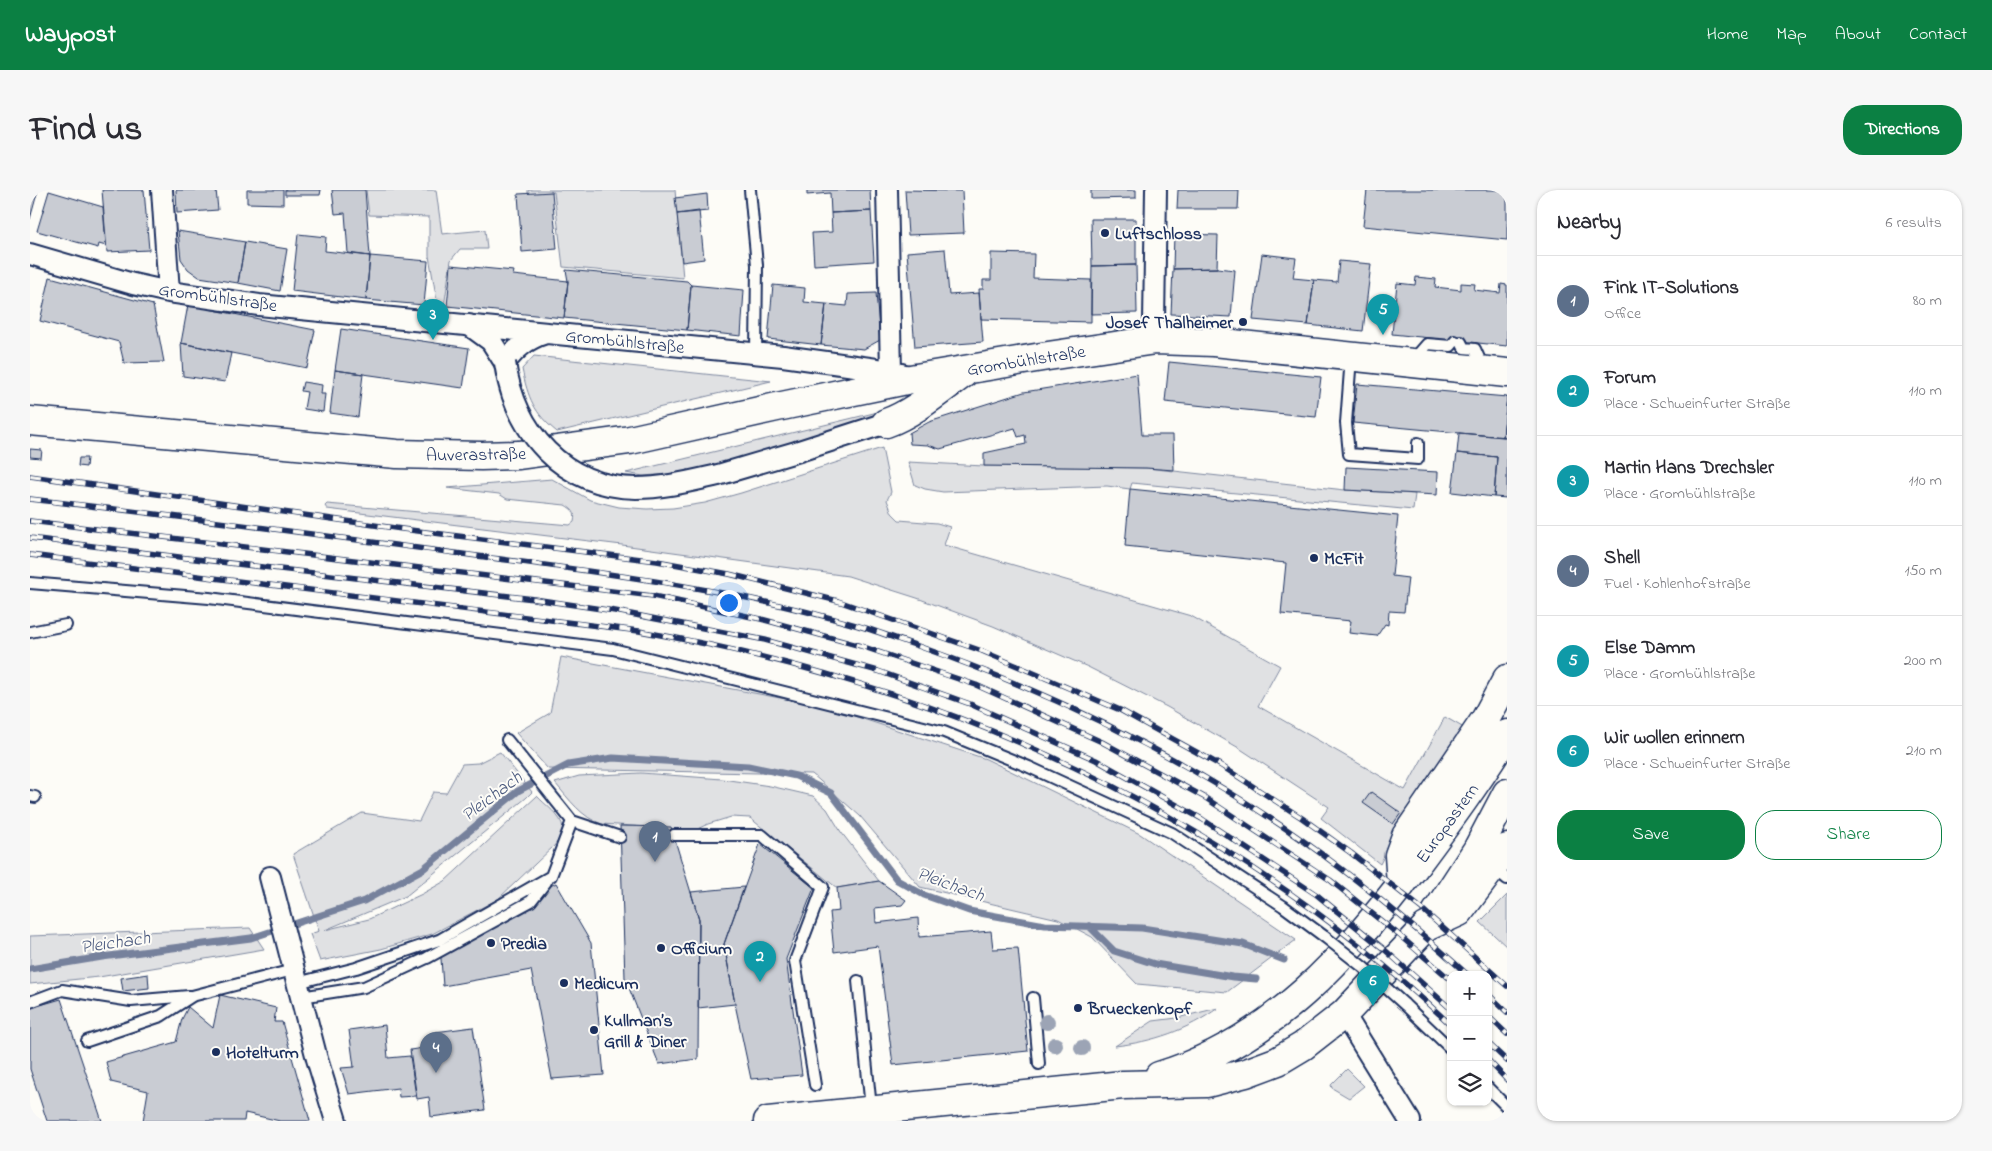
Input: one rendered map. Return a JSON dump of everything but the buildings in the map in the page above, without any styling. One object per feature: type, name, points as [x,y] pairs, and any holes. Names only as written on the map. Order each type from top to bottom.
[{"type":"main road","name":"Grombühlstraße","points":[[904,375],[972,368],[1155,340],[1214,342],[1496,372]]},
{"type":"main road","points":[[886,423],[907,412],[972,368]]},
{"type":"main road","name":"Auverastraße","points":[[30,421],[397,454],[439,456],[519,455],[630,440],[904,375]]},
{"type":"main road","points":[[1401,885],[1399,854],[1406,836],[1485,720],[1507,679]]},
{"type":"main road","name":"Europastern","points":[[1123,1085],[1179,1070],[1206,1059],[1236,1044],[1291,1005],[1361,934],[1401,885],[1453,816],[1507,734]]},
{"type":"main road","name":"Europastern","points":[[1123,1085],[1207,1083],[1246,1074],[1278,1061],[1303,1046],[1344,1014],[1426,927],[1448,897],[1496,861],[1507,793]]},
{"type":"main road","points":[[768,1121],[871,1109],[1123,1085]]},
{"type":"street","points":[[162,190],[169,292]]},
{"type":"street","points":[[887,190],[904,375]]},
{"type":"street","points":[[1155,340],[1156,190]]},
{"type":"street","name":"Grombühlstraße","points":[[30,254],[133,284],[169,292],[259,305],[756,354],[904,375]]},
{"type":"street","points":[[469,325],[490,341],[505,364],[514,402],[522,420],[547,451],[562,464],[578,474],[615,486],[654,487],[718,475],[886,423]]},
{"type":"street","name":"Grombühlstraße","points":[[505,364],[512,352],[534,337],[547,333]]},
{"type":"street","points":[[270,877],[317,1058],[336,1121]]},
{"type":"street","points":[[1344,1014],[1410,1121]]},
{"type":"lane","points":[[750,190],[757,265],[756,354]]},
{"type":"lane","points":[[1410,362],[1427,344],[1451,346],[1458,341],[1464,348],[1475,349],[1496,372]]},
{"type":"lane","points":[[1351,356],[1346,423],[1349,454],[1418,459],[1418,443]]},
{"type":"lane","points":[[30,582],[209,598],[613,649],[944,732],[1029,767],[1172,833],[1283,906],[1325,937],[1363,967],[1447,1045]]},
{"type":"lane","points":[[30,632],[66,625]]},
{"type":"lane","points":[[507,740],[572,821],[620,837]]},
{"type":"lane","points":[[297,983],[364,987],[427,958],[531,901],[551,876],[572,821]]},
{"type":"lane","points":[[674,836],[762,834],[823,887],[796,961],[815,1086]]},
{"type":"lane","points":[[30,1002],[62,990],[131,1002],[297,983],[356,968],[439,940],[551,876]]},
{"type":"lane","points":[[858,981],[871,1109]]},
{"type":"lane","points":[[87,1042],[161,1016],[192,996]]},
{"type":"lane","points":[[1033,998],[1039,1064]]},
{"type":"lane","points":[[1492,1092],[1507,1107]]},
{"type":"shaded area","points":[[366,190],[436,190],[442,234],[485,230],[487,249],[460,249],[451,260],[444,307],[438,307],[429,256],[429,217],[369,215]]},
{"type":"shaded area","points":[[528,190],[675,190],[683,278],[563,267],[554,192],[528,194]]},
{"type":"shaded area","points":[[534,356],[771,381],[557,432],[537,411],[527,388],[522,369]]},
{"type":"shaded area","points":[[882,411],[884,414],[706,471],[643,476],[626,473]]},
{"type":"shaded area","points":[[882,448],[891,492],[887,500],[892,513],[899,520],[937,523],[950,527],[944,545],[1191,616],[1280,666],[1258,706],[1405,790],[1445,717],[1464,728],[1397,831],[1380,864],[1321,818],[1329,807],[1239,748],[1167,707],[1088,667],[993,626],[917,598],[848,576],[622,545],[327,509],[325,506],[327,504],[570,525],[574,522],[575,516],[572,510],[565,505],[507,499],[499,494],[447,488],[552,479],[590,500],[619,507],[673,508],[705,503],[741,493]]},
{"type":"shaded area","points":[[908,462],[984,466],[1147,468],[1345,490],[1415,494],[1413,510],[1132,483],[1130,489],[1107,486],[943,492],[915,485]]},
{"type":"shaded area","points":[[561,657],[823,706],[986,759],[1140,834],[1296,940],[1227,992],[1137,984],[1092,937],[1058,919],[920,887],[860,816],[812,774],[548,769],[516,733],[550,713]]},
{"type":"shaded area","points":[[500,752],[532,792],[406,896],[325,930],[369,919],[445,881],[537,796],[560,819],[562,824],[563,833],[554,846],[498,899],[432,934],[381,949],[320,961],[310,934],[319,931],[293,854],[362,813],[419,821],[433,792],[446,793],[462,764],[478,763]]},
{"type":"shaded area","points":[[641,773],[722,779],[770,786],[813,796],[827,809],[841,832],[879,881],[837,888],[750,818],[731,817],[695,830],[602,824],[582,813],[555,783],[579,776]]},
{"type":"shaded area","points":[[1507,895],[1507,947],[1480,922]]},
{"type":"shaded area","points":[[250,928],[264,949],[99,977],[30,984],[30,936]]},
{"type":"shaded area","points":[[1218,1008],[1194,1023],[1169,1034],[1115,1046],[1153,1021],[1177,1018]]},
{"type":"shaded area","points":[[1347,1069],[1364,1086],[1349,1098],[1332,1088],[1331,1085]]},
{"type":"waterway","name":"Pleichach","points":[[30,969],[102,957],[251,938],[364,901],[423,869],[518,791],[568,765],[613,758],[748,766],[796,776],[831,793],[897,880],[924,895],[969,911],[1045,925],[1142,928],[1243,944],[1284,960]]},
{"type":"waterway","name":"Pleichach","points":[[1089,926],[1114,951],[1155,964],[1256,979]]},
{"type":"railway","points":[[30,476],[402,529],[657,561],[729,574],[838,601],[982,651],[1120,710],[1220,765],[1302,818],[1351,853],[1422,909],[1507,986]]},
{"type":"railway","points":[[30,499],[254,526],[619,575],[760,601],[806,611],[869,629],[974,667],[1030,690],[1140,741],[1193,770],[1294,835],[1343,870],[1463,971]]},
{"type":"railway","points":[[30,521],[653,596],[761,619],[861,646],[976,685],[1102,742],[1204,797],[1330,880],[1447,977]]},
{"type":"railway","points":[[30,538],[534,599],[615,611],[765,640],[878,671],[970,704],[1096,760],[1202,819],[1317,895],[1385,950],[1447,1005]]},
{"type":"railway","points":[[30,555],[639,631],[753,655],[863,685],[970,722],[1074,767],[1174,820],[1271,880],[1363,948],[1447,1022]]},
{"type":"railway","points":[[1492,998],[1507,1012]]},
{"type":"railway","points":[[1492,1020],[1507,1034]]},
{"type":"railway","points":[[1492,1047],[1507,1061]]},
{"type":"railway","points":[[1489,1061],[1507,1080]]},
{"type":"place","name":"Luftschloss","points":[[1105,233]]},
{"type":"place","name":"Josef Thalheimer","points":[[1243,322]]},
{"type":"place","name":"Else Damm","points":[[1383,335]]},
{"type":"place","name":"Martin Hans Drechsler","points":[[433,340]]},
{"type":"place","name":"McFit","points":[[1314,558]]},
{"type":"place","name":"Fink IT-Solutions","points":[[655,862]]},
{"type":"place","name":"Predia","points":[[491,943]]},
{"type":"place","name":"Officium","points":[[661,948]]},
{"type":"place","name":"Forum","points":[[760,982]]},
{"type":"place","name":"Medicum","points":[[564,983]]},
{"type":"place","name":"Wir wollen erinnern","points":[[1373,1006]]},
{"type":"place","name":"Brueckenkopf","points":[[1078,1008]]},
{"type":"place","name":"Kullman’s Grill & Diner","points":[[594,1030]]},
{"type":"place","name":"Hotelturm","points":[[216,1052]]},
{"type":"place","name":"Shell","points":[[436,1073]]}]
